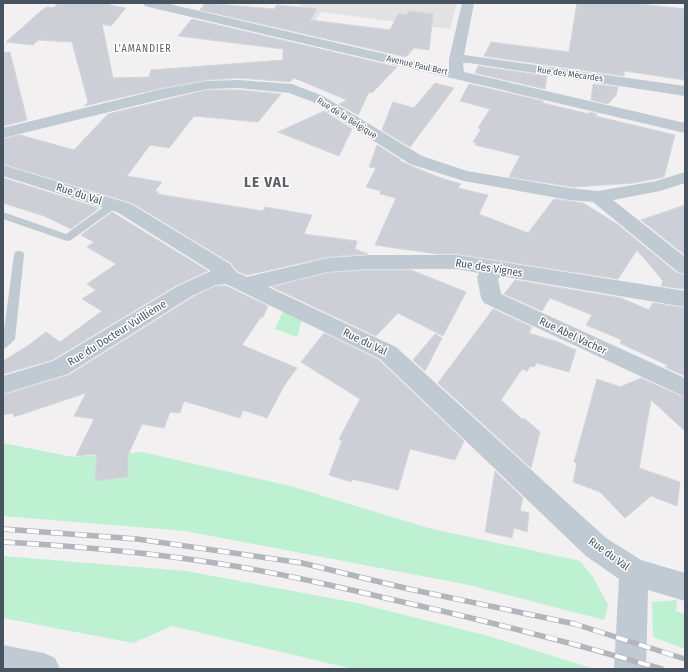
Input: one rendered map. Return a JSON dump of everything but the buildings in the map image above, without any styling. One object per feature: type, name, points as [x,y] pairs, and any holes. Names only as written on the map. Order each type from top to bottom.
[{"type":"street","name":"Avenue Paul Bert","points":[[149,3],[685,128]]},
{"type":"street","points":[[458,74],[456,59],[468,3]]},
{"type":"street","name":"Rue des Mécardes","points":[[456,59],[469,59],[685,91]]},
{"type":"street","name":"Rue de la Belgique","points":[[3,132],[162,94],[207,86],[239,84],[292,89],[318,99],[416,160],[464,176],[482,180],[569,194],[598,196],[660,186],[685,177]]},
{"type":"street","name":"Rue du Val","points":[[3,170],[124,208],[223,269],[237,281],[388,353],[596,547],[634,572],[630,669]]},
{"type":"street","points":[[598,196],[685,267]]},
{"type":"street","name":"Rue des Vignes","points":[[237,281],[328,265],[369,262],[457,262],[496,270],[685,299]]},
{"type":"street","name":"Rue Abel Vacher","points":[[496,270],[487,277],[491,298],[685,388]]},
{"type":"street","name":"Rue du Docteur Vuillième","points":[[3,385],[60,368],[185,291],[212,278],[237,281]]},
{"type":"street","points":[[634,572],[685,587]]},
{"type":"street","points":[[3,661],[44,669]]},
{"type":"lane","points":[[3,215],[67,238],[113,205]]},
{"type":"lane","points":[[3,344],[9,339],[19,255]]},
{"type":"shaded area","points":[[302,3],[457,3],[450,29],[321,12],[308,33],[286,28]]},
{"type":"green space","points":[[283,311],[302,320],[297,337],[275,329]]},
{"type":"green space","points":[[3,443],[73,457],[142,452],[294,487],[428,528],[580,561],[593,577],[608,605],[604,620],[469,585],[185,531],[3,516]]},
{"type":"green space","points":[[3,556],[186,571],[357,603],[492,637],[594,669],[353,669],[172,626],[133,643],[3,618]]},
{"type":"green space","points":[[677,600],[676,611],[685,614],[685,649],[653,637],[652,602]]},
{"type":"railway","points":[[3,529],[137,539],[302,563],[409,589],[575,624],[685,659]]},
{"type":"railway","points":[[3,542],[136,553],[189,559],[260,571],[495,624],[662,669]]},
{"type":"district","name":"L'AMANDIER","points":[[143,49]]},
{"type":"district","name":"LE VAL","points":[[267,182]]}]
